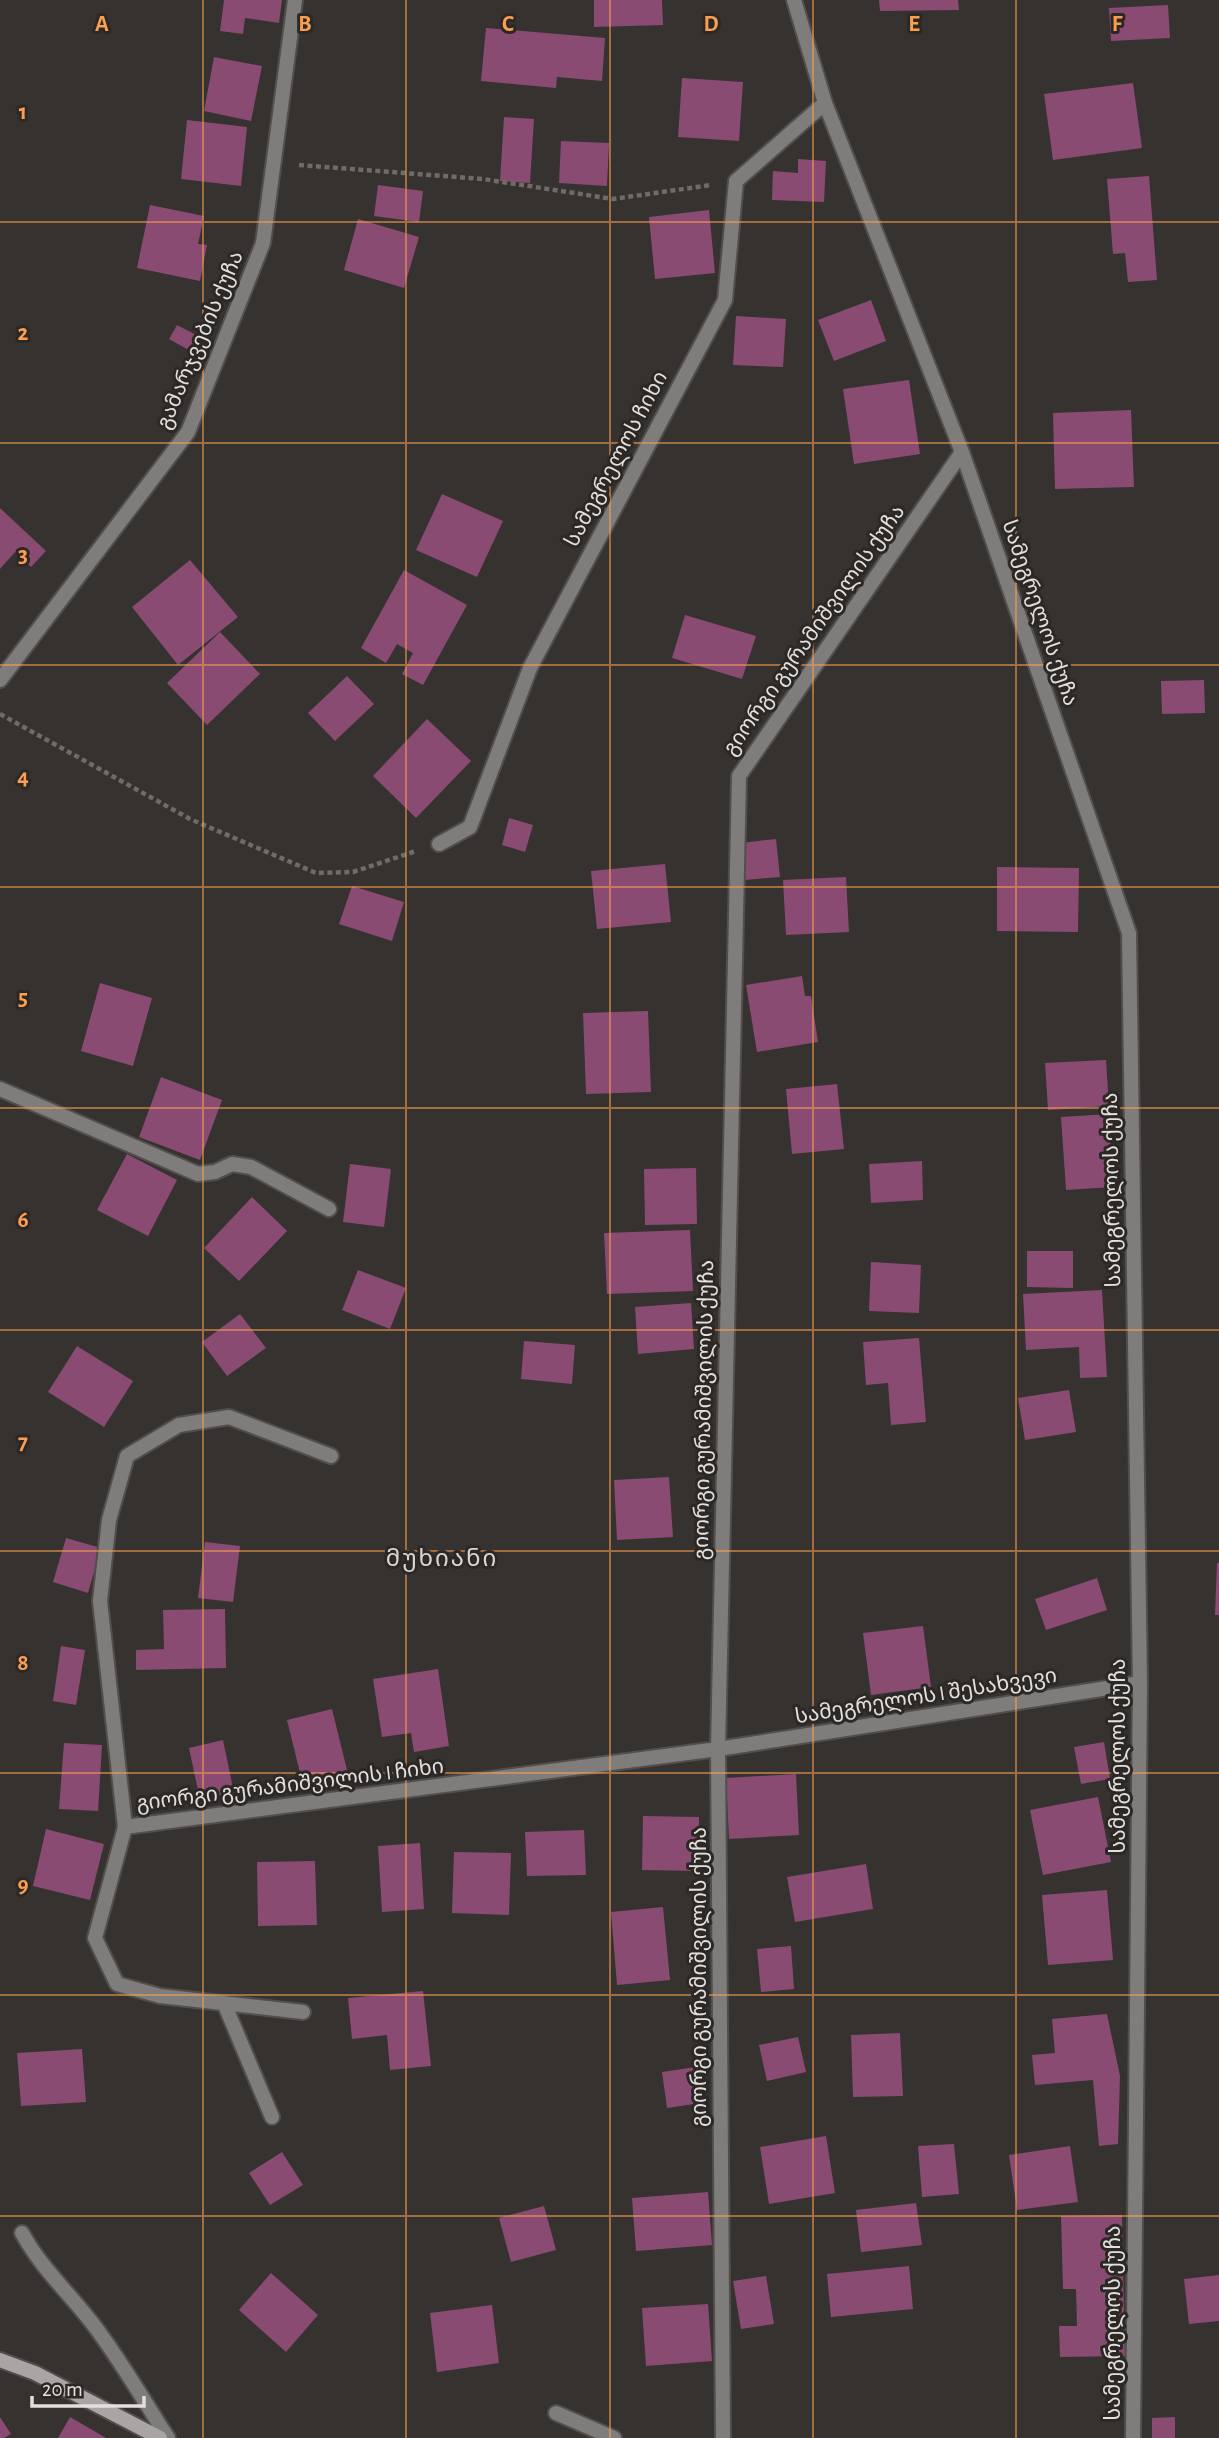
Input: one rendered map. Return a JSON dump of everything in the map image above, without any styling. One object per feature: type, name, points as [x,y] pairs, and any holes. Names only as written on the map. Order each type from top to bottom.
[{"type":"street","name":"გამარჯვების ქუჩა","points":[[0,680],[188,432],[263,243],[295,0]]},
{"type":"street","name":"სამეგრელოს ქუჩა","points":[[794,0],[825,103],[962,452],[1129,933],[1140,1683],[1133,2438]]},
{"type":"street","points":[[736,181],[825,103]]},
{"type":"street","name":"სამეგრელოს ჩიხი","points":[[439,844],[470,827],[530,668],[725,300],[736,181]]},
{"type":"street","name":"გიორგი გურამიშვილის ქუჩა","points":[[723,2438],[718,1749],[739,776],[962,452]]},
{"type":"street","points":[[0,1089],[198,1174],[215,1172],[232,1164],[251,1167],[329,1209]]},
{"type":"street","name":"გიორგი გურამიშვილის I ჩიხი","points":[[331,1456],[229,1417],[178,1425],[128,1456],[109,1520],[100,1601],[125,1828],[718,1749]]},
{"type":"street","name":"სამეგრელოს I შესახვევი","points":[[718,1749],[1140,1683]]},
{"type":"street","points":[[125,1828],[95,1938],[117,1984],[160,1996],[303,2012]]},
{"type":"street","points":[[224,2003],[272,2116]]},
{"type":"street","points":[[22,2234],[62,2291],[76,2302],[101,2334],[168,2438]]},
{"type":"street","points":[[0,2360],[35,2373],[160,2438]]},
{"type":"street","points":[[556,2413],[614,2438]]},
{"type":"path","points":[[274,163],[482,179],[613,199],[736,181]]},
{"type":"path","points":[[0,714],[190,819],[316,873],[353,872],[439,844]]},
{"type":"building","points":[[224,0],[282,0],[279,23],[245,18],[243,34],[220,31]]},
{"type":"building","points":[[594,0],[662,0],[663,25],[594,27]]},
{"type":"building","points":[[879,0],[958,0],[959,10],[880,11]]},
{"type":"building","points":[[1168,5],[1170,38],[1111,41],[1109,8]]},
{"type":"building","points":[[486,28],[605,38],[602,81],[557,77],[556,88],[481,81]]},
{"type":"building","points":[[214,57],[262,66],[251,121],[204,111]]},
{"type":"building","points":[[682,78],[743,82],[739,141],[678,137]]},
{"type":"building","points":[[1133,83],[1142,148],[1053,160],[1044,94]]},
{"type":"building","points":[[504,117],[534,119],[530,183],[500,181]]},
{"type":"building","points":[[187,120],[247,127],[241,186],[181,179]]},
{"type":"building","points":[[561,141],[609,143],[607,186],[559,183]]},
{"type":"building","points":[[798,159],[826,161],[824,202],[772,200],[773,171],[798,173]]},
{"type":"building","points":[[1149,176],[1157,280],[1128,282],[1125,253],[1113,254],[1107,179]]},
{"type":"building","points":[[378,185],[423,191],[419,222],[374,216]]},
{"type":"building","points":[[150,205],[204,216],[198,244],[207,245],[200,281],[137,268]]},
{"type":"building","points":[[709,210],[715,273],[655,279],[649,217]]},
{"type":"building","points":[[358,219],[419,237],[404,288],[344,270]]},
{"type":"building","points":[[871,300],[886,341],[834,361],[818,320]]},
{"type":"building","points":[[736,316],[786,319],[783,367],[733,365]]},
{"type":"building","points":[[177,325],[202,338],[194,353],[169,339]]},
{"type":"building","points":[[909,380],[920,454],[854,464],[843,389]]},
{"type":"building","points":[[1131,410],[1134,487],[1055,489],[1053,413]]},
{"type":"building","points":[[442,494],[503,521],[477,577],[416,550]]},
{"type":"building","points":[[0,508],[46,551],[31,567],[15,552],[0,569]]},
{"type":"building","points":[[190,560],[238,617],[178,665],[132,607]]},
{"type":"building","points":[[404,570],[467,605],[423,685],[402,674],[413,653],[397,644],[386,663],[361,648]]},
{"type":"building","points":[[685,615],[756,636],[742,679],[672,658]]},
{"type":"building","points":[[220,632],[260,674],[207,725],[167,683]]},
{"type":"building","points":[[347,676],[374,704],[335,741],[308,713]]},
{"type":"building","points":[[1204,680],[1205,713],[1162,714],[1161,681]]},
{"type":"building","points":[[427,719],[471,761],[416,818],[373,776]]},
{"type":"building","points":[[509,818],[533,825],[525,852],[502,845]]},
{"type":"building","points":[[776,839],[780,877],[745,880],[741,843]]},
{"type":"building","points":[[665,864],[671,922],[597,929],[591,871]]},
{"type":"building","points":[[997,867],[1079,868],[1078,932],[997,931]]},
{"type":"building","points":[[846,877],[849,932],[786,935],[783,880]]},
{"type":"building","points":[[352,886],[404,902],[392,941],[339,924]]},
{"type":"building","points":[[802,976],[805,996],[811,996],[818,1042],[757,1052],[746,985]]},
{"type":"building","points":[[100,983],[152,998],[133,1066],[81,1051]]},
{"type":"building","points":[[648,1011],[651,1092],[586,1094],[583,1013]]},
{"type":"building","points":[[1106,1060],[1109,1106],[1048,1110],[1045,1063]]},
{"type":"building","points":[[161,1077],[222,1100],[200,1160],[139,1137]]},
{"type":"building","points":[[837,1084],[844,1149],[792,1154],[786,1089]]},
{"type":"building","points":[[1109,1114],[1113,1187],[1066,1190],[1061,1117]]},
{"type":"building","points":[[127,1154],[177,1180],[148,1236],[97,1210]]},
{"type":"building","points":[[922,1161],[923,1200],[871,1203],[869,1164]]},
{"type":"building","points":[[350,1164],[391,1169],[384,1227],[343,1222]]},
{"type":"building","points":[[696,1168],[697,1224],[645,1225],[644,1169]]},
{"type":"building","points":[[252,1197],[287,1231],[239,1281],[204,1248]]},
{"type":"building","points":[[690,1230],[693,1291],[607,1294],[604,1233]]},
{"type":"building","points":[[1027,1251],[1073,1251],[1073,1288],[1027,1287]]},
{"type":"building","points":[[871,1262],[921,1265],[919,1313],[869,1311]]},
{"type":"building","points":[[358,1270],[406,1288],[390,1329],[342,1310]]},
{"type":"building","points":[[1102,1290],[1107,1377],[1080,1378],[1079,1347],[1026,1350],[1023,1294]]},
{"type":"building","points":[[691,1303],[694,1349],[638,1354],[635,1307]]},
{"type":"building","points":[[240,1314],[266,1348],[227,1376],[202,1342]]},
{"type":"building","points":[[919,1338],[926,1422],[891,1425],[888,1383],[866,1385],[863,1342]]},
{"type":"building","points":[[524,1341],[575,1345],[572,1384],[521,1379]]},
{"type":"building","points":[[77,1346],[133,1381],[104,1427],[48,1392]]},
{"type":"building","points":[[1069,1390],[1076,1432],[1025,1440],[1018,1398]]},
{"type":"building","points":[[669,1477],[673,1537],[617,1540],[614,1480]]},
{"type":"building","points":[[66,1538],[101,1548],[88,1593],[53,1582]]},
{"type":"building","points":[[205,1542],[240,1546],[233,1602],[198,1598]]},
{"type":"building","points":[[1217,1563],[1219,1615],[1215,1615]]},
{"type":"building","points":[[1097,1578],[1107,1610],[1046,1630],[1035,1599]]},
{"type":"building","points":[[225,1609],[226,1668],[136,1670],[136,1650],[164,1649],[163,1610]]},
{"type":"building","points":[[923,1626],[931,1687],[871,1695],[863,1633]]},
{"type":"building","points":[[61,1646],[85,1650],[76,1705],[53,1701]]},
{"type":"building","points":[[438,1669],[449,1746],[414,1752],[411,1733],[382,1737],[373,1679]]},
{"type":"building","points":[[332,1709],[348,1774],[303,1785],[287,1720]]},
{"type":"building","points":[[223,1740],[234,1793],[200,1800],[189,1748]]},
{"type":"building","points":[[1104,1742],[1110,1779],[1081,1784],[1074,1747]]},
{"type":"building","points":[[64,1743],[102,1745],[98,1811],[59,1809]]},
{"type":"building","points":[[796,1774],[799,1835],[729,1839],[726,1778]]},
{"type":"building","points":[[1098,1797],[1111,1862],[1043,1875],[1030,1810]]},
{"type":"building","points":[[643,1816],[699,1817],[698,1871],[642,1870]]},
{"type":"building","points":[[46,1829],[104,1844],[90,1900],[33,1886]]},
{"type":"building","points":[[584,1830],[586,1875],[527,1876],[525,1832]]},
{"type":"building","points":[[420,1843],[424,1909],[382,1912],[378,1846]]},
{"type":"building","points":[[454,1852],[511,1853],[509,1915],[452,1913]]},
{"type":"building","points":[[315,1861],[317,1925],[258,1926],[257,1862]]},
{"type":"building","points":[[866,1864],[873,1909],[795,1922],[787,1877]]},
{"type":"building","points":[[1107,1890],[1113,1960],[1048,1965],[1042,1895]]},
{"type":"building","points":[[663,1907],[670,1980],[617,1985],[611,1912]]},
{"type":"building","points":[[791,1946],[794,1989],[761,1992],[757,1949]]},
{"type":"building","points":[[423,1991],[431,2066],[390,2070],[387,2035],[352,2039],[348,1998]]},
{"type":"building","points":[[1107,2014],[1120,2076],[1118,2144],[1099,2146],[1093,2080],[1035,2085],[1032,2055],[1055,2053],[1052,2019]]},
{"type":"building","points":[[900,2033],[903,2096],[853,2097],[851,2035]]},
{"type":"building","points":[[798,2037],[806,2072],[767,2081],[759,2045]]},
{"type":"building","points":[[82,2049],[86,2102],[21,2106],[17,2053]]},
{"type":"building","points":[[696,2067],[701,2103],[667,2108],[662,2072]]},
{"type":"building","points":[[826,2136],[835,2193],[769,2204],[760,2147]]},
{"type":"building","points":[[954,2144],[959,2194],[922,2197],[918,2146]]},
{"type":"building","points":[[1070,2146],[1078,2202],[1017,2210],[1009,2155]]},
{"type":"building","points":[[282,2152],[303,2185],[270,2205],[249,2173]]},
{"type":"building","points":[[708,2192],[712,2245],[636,2251],[632,2198]]},
{"type":"building","points":[[916,2203],[922,2245],[861,2252],[856,2210]]},
{"type":"building","points":[[544,2206],[556,2250],[511,2262],[499,2218]]},
{"type":"building","points":[[1122,2215],[1125,2356],[1060,2357],[1059,2326],[1077,2326],[1076,2289],[1063,2289],[1061,2216]]},
{"type":"building","points":[[909,2266],[913,2309],[831,2317],[827,2274]]},
{"type":"building","points":[[271,2273],[318,2315],[286,2352],[239,2310]]},
{"type":"building","points":[[1219,2275],[1219,2321],[1189,2324],[1184,2279]]},
{"type":"building","points":[[766,2276],[774,2324],[741,2329],[733,2281]]},
{"type":"building","points":[[708,2304],[712,2361],[646,2366],[642,2308]]},
{"type":"building","points":[[492,2305],[499,2363],[437,2372],[430,2313]]},
{"type":"building","points":[[0,2417],[11,2434],[4,2438],[0,2438]]},
{"type":"building","points":[[70,2417],[101,2435],[106,2438],[58,2438]]},
{"type":"building","points":[[1175,2417],[1175,2438],[1152,2438],[1152,2418]]},
{"type":"district","name":"მუხიანი","points":[[442,1559]]}]
